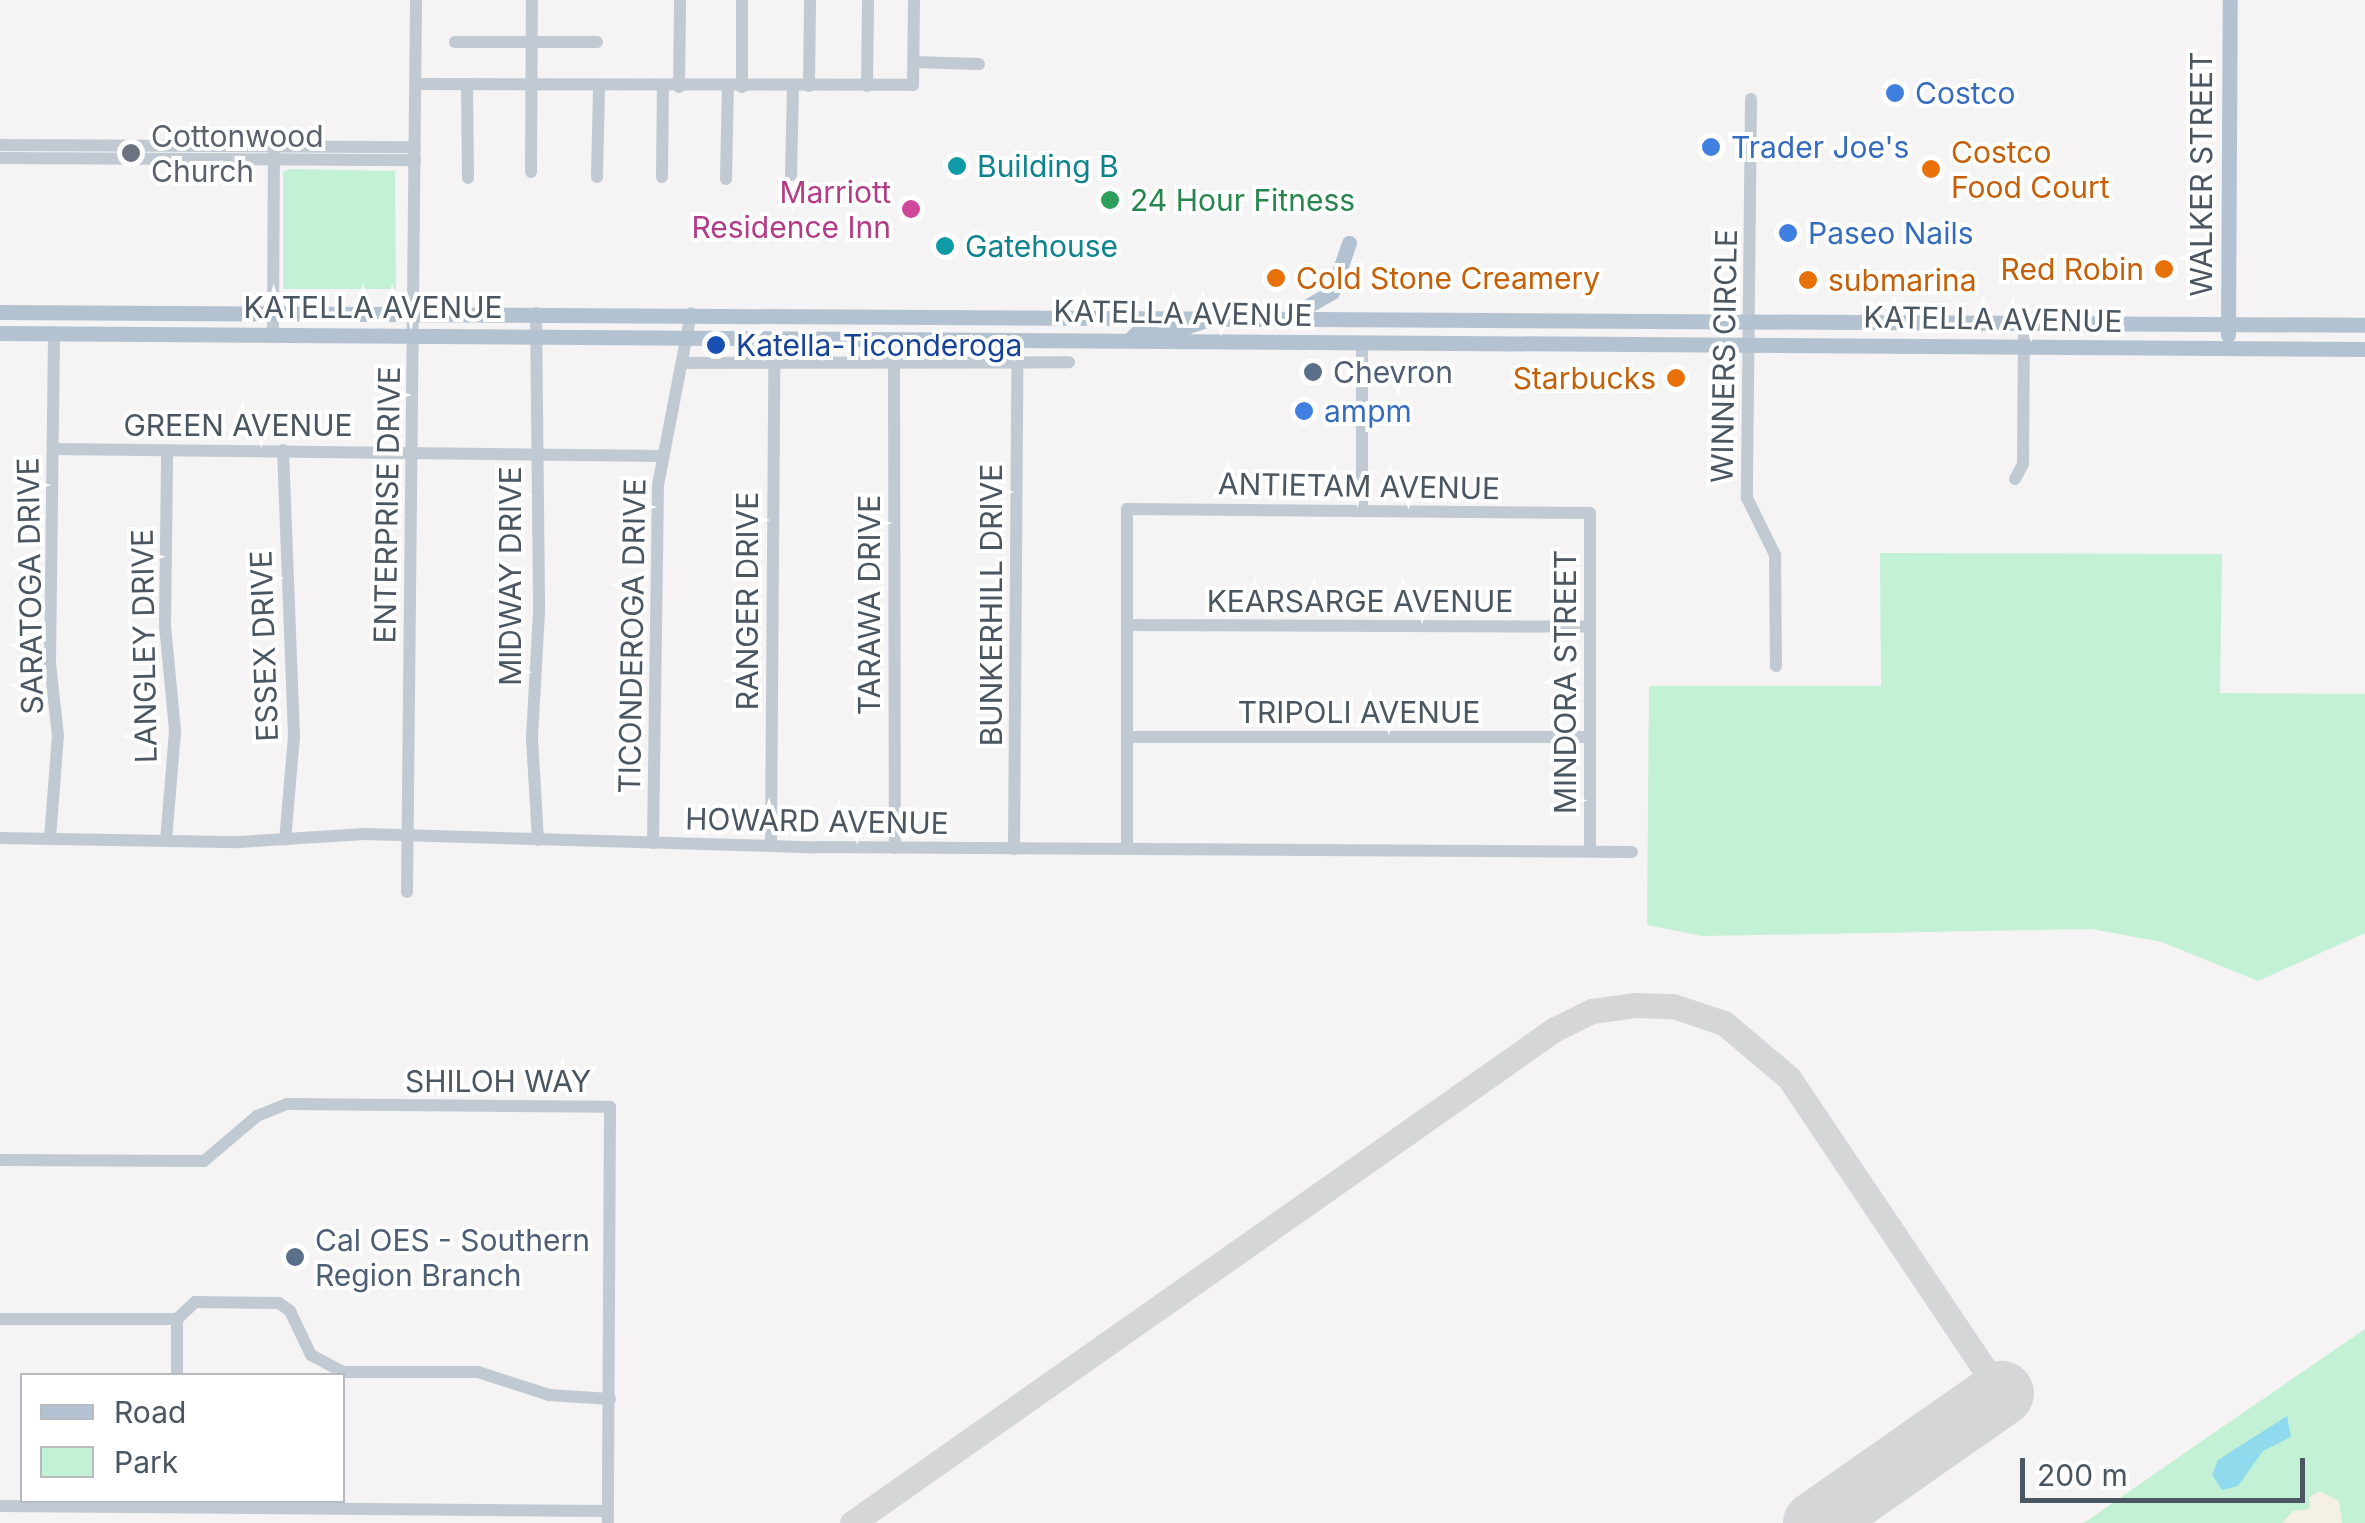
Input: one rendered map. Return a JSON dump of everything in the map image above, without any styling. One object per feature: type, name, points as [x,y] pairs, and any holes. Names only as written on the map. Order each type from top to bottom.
[{"type":"main road","name":"WALKER STREET","points":[[2228,348],[2230,0]]},
{"type":"main road","points":[[1284,319],[1332,292],[1350,243]]},
{"type":"main road","name":"KATELLA AVENUE","points":[[0,312],[536,312],[2365,326]]},
{"type":"main road","points":[[1130,338],[1143,327],[1182,328],[1215,317]]},
{"type":"main road","name":"KATELLA AVENUE","points":[[0,333],[2365,349]]},
{"type":"street","name":"ENTERPRISE DRIVE","points":[[407,892],[404,836],[416,334],[416,0]]},
{"type":"street","points":[[531,172],[532,0]]},
{"type":"street","points":[[679,87],[680,0]]},
{"type":"street","points":[[726,179],[742,0]]},
{"type":"street","points":[[808,86],[810,0]]},
{"type":"street","points":[[867,86],[868,0]]},
{"type":"street","points":[[417,84],[914,85],[914,0]]},
{"type":"street","points":[[455,42],[597,42]]},
{"type":"street","points":[[914,62],[979,64]]},
{"type":"street","points":[[467,84],[468,178]]},
{"type":"street","points":[[597,177],[598,86]]},
{"type":"street","points":[[791,175],[792,86]]},
{"type":"street","points":[[662,177],[663,87]]},
{"type":"street","name":"WINNERS CIRCLE","points":[[1750,99],[1747,498],[1775,555],[1776,666]]},
{"type":"street","points":[[0,145],[415,154]]},
{"type":"street","points":[[0,158],[274,153]]},
{"type":"street","points":[[273,334],[274,153]]},
{"type":"street","name":"MIDWAY DRIVE","points":[[536,312],[539,612],[532,739],[538,840]]},
{"type":"street","name":"TICONDEROGA DRIVE","points":[[654,843],[662,456],[690,313]]},
{"type":"street","points":[[2015,479],[2023,464],[2024,323]]},
{"type":"street","name":"SARATOGA DRIVE","points":[[50,839],[58,736],[50,663],[54,332]]},
{"type":"street","points":[[1362,345],[1362,510]]},
{"type":"street","name":"RANGER DRIVE","points":[[771,842],[774,361]]},
{"type":"street","name":"TARAWA DRIVE","points":[[894,361],[894,848]]},
{"type":"street","name":"BUNKERHILL DRIVE","points":[[1014,849],[1018,362]]},
{"type":"street","points":[[682,363],[1069,362]]},
{"type":"street","name":"GREEN AVENUE","points":[[53,449],[536,451],[662,456]]},
{"type":"street","name":"LANGLEY DRIVE","points":[[166,841],[174,730],[166,626],[167,450]]},
{"type":"street","name":"ESSEX DRIVE","points":[[283,450],[294,736],[286,840]]},
{"type":"street","name":"ANTIETAM AVENUE","points":[[1129,626],[1127,508],[1590,513]]},
{"type":"street","name":"MINDORA STREET","points":[[1590,513],[1590,850]]},
{"type":"street","points":[[1127,845],[1129,626]]},
{"type":"street","name":"KEARSARGE AVENUE","points":[[1129,626],[1590,627]]},
{"type":"street","name":"TRIPOLI AVENUE","points":[[1129,738],[1590,737]]},
{"type":"street","name":"HOWARD AVENUE","points":[[0,838],[166,841],[404,836],[894,848],[1127,845],[1632,852]]},
{"type":"street","name":"SHILOH WAY","points":[[0,1160],[204,1161],[257,1116],[287,1104],[610,1107],[608,1517]]},
{"type":"street","points":[[0,1319],[176,1319],[195,1302],[279,1303],[290,1311],[311,1355],[344,1372],[478,1372],[549,1395],[610,1399]]},
{"type":"street","points":[[176,1319],[177,1373]]},
{"type":"street","points":[[0,1506],[179,1503],[608,1517]]},
{"type":"green space","points":[[283,171],[395,171],[396,289],[283,289]]},
{"type":"green space","points":[[1880,553],[2222,554],[2220,693],[2365,694],[2365,933],[2258,981],[2162,942],[2092,929],[1702,936],[1647,925],[1649,686],[1881,686]]},
{"type":"green space","points":[[2365,1329],[2365,1523],[2084,1523],[2199,1443]]},
{"type":"sand","points":[[2319,1491],[2339,1501],[2342,1523],[2282,1523],[2293,1511],[2310,1509],[2309,1498]]},
{"type":"water","points":[[2287,1416],[2291,1437],[2263,1451],[2238,1486],[2222,1490],[2212,1475],[2218,1460]]},
{"type":"taxiway","points":[[852,1523],[1555,1029],[1592,1011],[1635,1005],[1673,1006],[1724,1023],[1789,1078],[2001,1393]]},
{"type":"runway","points":[[1815,1523],[2001,1393]]},
{"type":"place","name":"Costco","points":[[1895,93]]},
{"type":"place","name":"Trader Joe's","points":[[1711,147]]},
{"type":"place","name":"Cottonwood Church","points":[[131,153]]},
{"type":"place","name":"Building B","points":[[957,166]]},
{"type":"place","name":"Costco Food Court","points":[[1931,169]]},
{"type":"place","name":"24 Hour Fitness","points":[[1110,200]]},
{"type":"place","name":"Marriott Residence Inn","points":[[911,209]]},
{"type":"place","name":"Paseo Nails","points":[[1788,233]]},
{"type":"place","name":"Gatehouse","points":[[945,246]]},
{"type":"place","name":"Red Robin","points":[[2164,269]]},
{"type":"place","name":"Cold Stone Creamery","points":[[1276,278]]},
{"type":"place","name":"submarina","points":[[1808,280]]},
{"type":"place","name":"Katella-Ticonderoga","points":[[716,345]]},
{"type":"place","name":"Chevron","points":[[1313,372]]},
{"type":"place","name":"Starbucks","points":[[1676,378]]},
{"type":"place","name":"ampm","points":[[1304,411]]},
{"type":"place","name":"Cal OES - Southern Region Branch","points":[[295,1257]]}]
